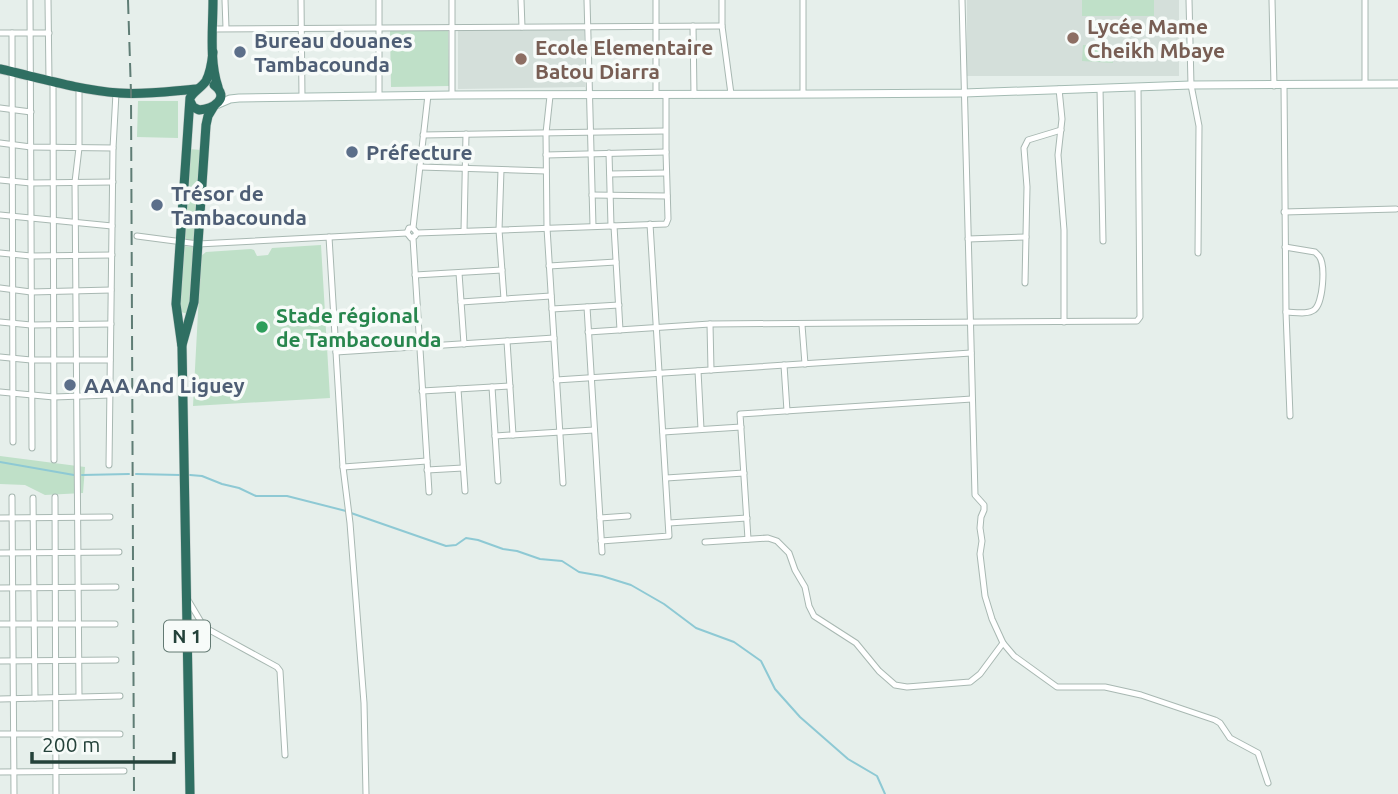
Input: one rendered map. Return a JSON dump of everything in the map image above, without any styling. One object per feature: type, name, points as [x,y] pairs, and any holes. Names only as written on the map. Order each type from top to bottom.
[{"type":"highway","points":[[171,92],[199,110],[215,105],[220,100],[214,74],[213,0]]},
{"type":"highway","points":[[190,102],[191,95],[209,74],[213,52]]},
{"type":"highway","points":[[0,69],[79,88],[116,93],[171,92],[208,84],[219,89]]},
{"type":"highway","name":"N 1","points":[[190,102],[176,309],[182,347],[190,794]]},
{"type":"highway","name":"N 1","points":[[182,347],[194,303],[206,125],[215,105]]},
{"type":"main road","points":[[215,105],[239,98],[379,95],[964,93],[1138,87],[1398,84]]},
{"type":"main road","points":[[219,89],[239,98]]},
{"type":"street","points":[[30,0],[32,448]]},
{"type":"street","points":[[48,0],[54,182],[54,460]]},
{"type":"street","points":[[225,0],[226,29]]},
{"type":"street","points":[[301,0],[302,97]]},
{"type":"street","points":[[379,0],[379,95]]},
{"type":"street","points":[[452,0],[452,95]]},
{"type":"street","points":[[522,0],[522,27]]},
{"type":"street","points":[[587,0],[593,226]]},
{"type":"street","points":[[656,0],[656,95]]},
{"type":"street","points":[[722,0],[722,26],[731,94]]},
{"type":"street","points":[[803,0],[803,94]]},
{"type":"street","points":[[962,0],[975,495],[984,505],[980,528],[980,554],[985,596],[992,618],[1003,643],[1014,656],[1057,687],[1105,687],[1141,695],[1215,720],[1230,738],[1258,753],[1268,783]]},
{"type":"street","points":[[1189,0],[1191,86],[1199,125],[1198,253]]},
{"type":"street","points":[[1272,0],[1274,86]]},
{"type":"street","points":[[1365,0],[1365,84]]},
{"type":"street","points":[[693,26],[694,95]]},
{"type":"street","points":[[213,29],[722,26]]},
{"type":"street","points":[[0,33],[49,33]]},
{"type":"street","points":[[12,33],[13,442]]},
{"type":"street","points":[[1284,85],[1284,212],[1290,416]]},
{"type":"street","points":[[588,332],[710,324],[1137,321],[1138,87]]},
{"type":"street","points":[[79,88],[79,148],[75,182],[79,696]]},
{"type":"street","points":[[1100,88],[1103,241]]},
{"type":"street","points":[[1059,89],[1062,119],[1058,155],[1064,230],[1064,322]]},
{"type":"street","points":[[109,465],[116,93]]},
{"type":"street","points":[[428,95],[414,233],[429,492]]},
{"type":"street","points":[[550,96],[546,133],[547,228],[563,483]]},
{"type":"street","points":[[137,236],[198,244],[407,233],[409,237],[414,233],[499,229],[666,224],[666,96]]},
{"type":"street","points":[[0,108],[31,112]]},
{"type":"street","points":[[1025,283],[1027,187],[1024,148],[1028,140],[1061,130]]},
{"type":"street","points":[[423,135],[665,131]]},
{"type":"street","points":[[464,231],[466,134]]},
{"type":"street","points":[[0,144],[53,148],[114,148]]},
{"type":"street","points":[[546,155],[666,152]]},
{"type":"street","points":[[609,153],[620,330]]},
{"type":"street","points":[[420,167],[546,171]]},
{"type":"street","points":[[501,170],[499,229],[504,299]]},
{"type":"street","points":[[610,174],[666,173]]},
{"type":"street","points":[[0,180],[31,183],[113,181]]},
{"type":"street","points":[[592,195],[667,195]]},
{"type":"street","points":[[1284,212],[1396,209]]},
{"type":"street","points":[[0,215],[112,226]]},
{"type":"street","points":[[601,541],[669,536],[650,224]]},
{"type":"street","points":[[329,237],[343,467],[364,703],[366,794]]},
{"type":"street","points":[[968,239],[1026,237]]},
{"type":"street","points":[[1285,247],[1315,253],[1322,262],[1320,303],[1308,313],[1286,312]]},
{"type":"street","points":[[0,253],[31,256],[112,255]]},
{"type":"street","points":[[549,266],[616,262]]},
{"type":"street","points":[[415,275],[502,270]]},
{"type":"street","points":[[459,273],[464,344]]},
{"type":"street","points":[[0,288],[31,292],[111,290]]},
{"type":"street","points":[[461,302],[551,296]]},
{"type":"street","points":[[552,309],[619,305]]},
{"type":"street","points":[[587,307],[602,552]]},
{"type":"street","points":[[0,322],[31,326],[111,324]]},
{"type":"street","points":[[710,324],[711,370]]},
{"type":"street","points":[[802,325],[805,364]]},
{"type":"street","points":[[336,352],[554,338]]},
{"type":"street","points":[[507,341],[513,435]]},
{"type":"street","points":[[556,380],[971,353]]},
{"type":"street","points":[[0,357],[31,360],[110,360]]},
{"type":"street","points":[[784,365],[786,411]]},
{"type":"street","points":[[698,371],[701,429]]},
{"type":"street","points":[[422,391],[510,386]]},
{"type":"street","points":[[492,387],[498,481]]},
{"type":"street","points":[[458,389],[465,491]]},
{"type":"street","points":[[0,392],[54,397],[110,395]]},
{"type":"street","points":[[748,539],[740,414],[972,399]]},
{"type":"street","points":[[663,432],[741,427]]},
{"type":"street","points":[[495,436],[594,430]]},
{"type":"street","points":[[343,467],[427,461]]},
{"type":"street","points":[[427,470],[463,468]]},
{"type":"street","points":[[666,478],[744,473]]},
{"type":"street","points":[[12,497],[14,794]]},
{"type":"street","points":[[55,497],[56,794]]},
{"type":"street","points":[[33,498],[35,698]]},
{"type":"street","points":[[600,518],[628,516]]},
{"type":"street","points":[[0,517],[110,517]]},
{"type":"street","points":[[669,523],[747,518]]},
{"type":"street","points":[[705,542],[768,538],[777,541],[789,553],[805,587],[814,616],[856,643],[879,671],[895,685],[907,687],[970,682],[980,674],[1003,643]]},
{"type":"street","points":[[0,553],[119,552]]},
{"type":"street","points":[[0,588],[116,587]]},
{"type":"street","points":[[187,600],[204,627],[280,671],[285,755]]},
{"type":"street","points":[[0,624],[115,624]]},
{"type":"street","points":[[0,661],[116,660]]},
{"type":"street","points":[[0,699],[120,696]]},
{"type":"street","points":[[0,734],[121,734]]},
{"type":"street","points":[[0,772],[124,771]]},
{"type":"shaded area","name":"Lycée Mame Cheikh Mbaye","points":[[967,0],[1179,0],[1179,76],[967,76]]},
{"type":"shaded area","name":"Ecole Elementaire Batou Diarra","points":[[584,29],[585,87],[458,89],[458,30]]},
{"type":"green space","points":[[1082,0],[1154,0],[1154,16],[1082,16]]},
{"type":"green space","points":[[448,30],[449,86],[391,87],[390,31]]},
{"type":"green space","points":[[1083,45],[1114,47],[1113,63],[1082,61]]},
{"type":"green space","points":[[138,101],[178,101],[178,138],[137,137]]},
{"type":"green space","points":[[189,149],[201,150],[195,243],[183,240]]},
{"type":"green space","name":"Stade régional de Tambacounda","points":[[321,245],[330,398],[193,406],[201,256],[206,252],[251,249],[257,256],[268,255],[272,248]]},
{"type":"green space","points":[[184,246],[193,247],[195,251],[192,306],[187,314],[179,311]]},
{"type":"green space","points":[[0,456],[85,467],[83,493],[45,495],[25,485],[0,484]]},
{"type":"waterway","points":[[0,462],[74,475]]},
{"type":"waterway","points":[[82,475],[129,474]]},
{"type":"waterway","points":[[136,474],[180,475]]},
{"type":"waterway","points":[[190,475],[202,476],[256,496],[287,496],[346,511]]},
{"type":"waterway","points":[[351,513],[446,546],[456,545],[466,538],[478,540],[540,559],[562,561],[579,572],[631,585],[664,604],[696,628],[734,642],[761,661],[775,689],[800,717],[848,759],[877,776],[885,794]]},
{"type":"railway","points":[[128,0],[131,93],[134,794]]},
{"type":"place","name":"Lycée Mame Cheikh Mbaye","points":[[1073,38]]},
{"type":"place","name":"Bureau douanes Tambacounda","points":[[240,52]]},
{"type":"place","name":"Ecole Elementaire Batou Diarra","points":[[521,59]]},
{"type":"place","name":"Préfecture","points":[[352,152]]},
{"type":"place","name":"Trésor de Tambacounda","points":[[157,205]]},
{"type":"place","name":"Stade régional de Tambacounda","points":[[262,327]]},
{"type":"place","name":"AAA And Liguey","points":[[70,385]]}]
